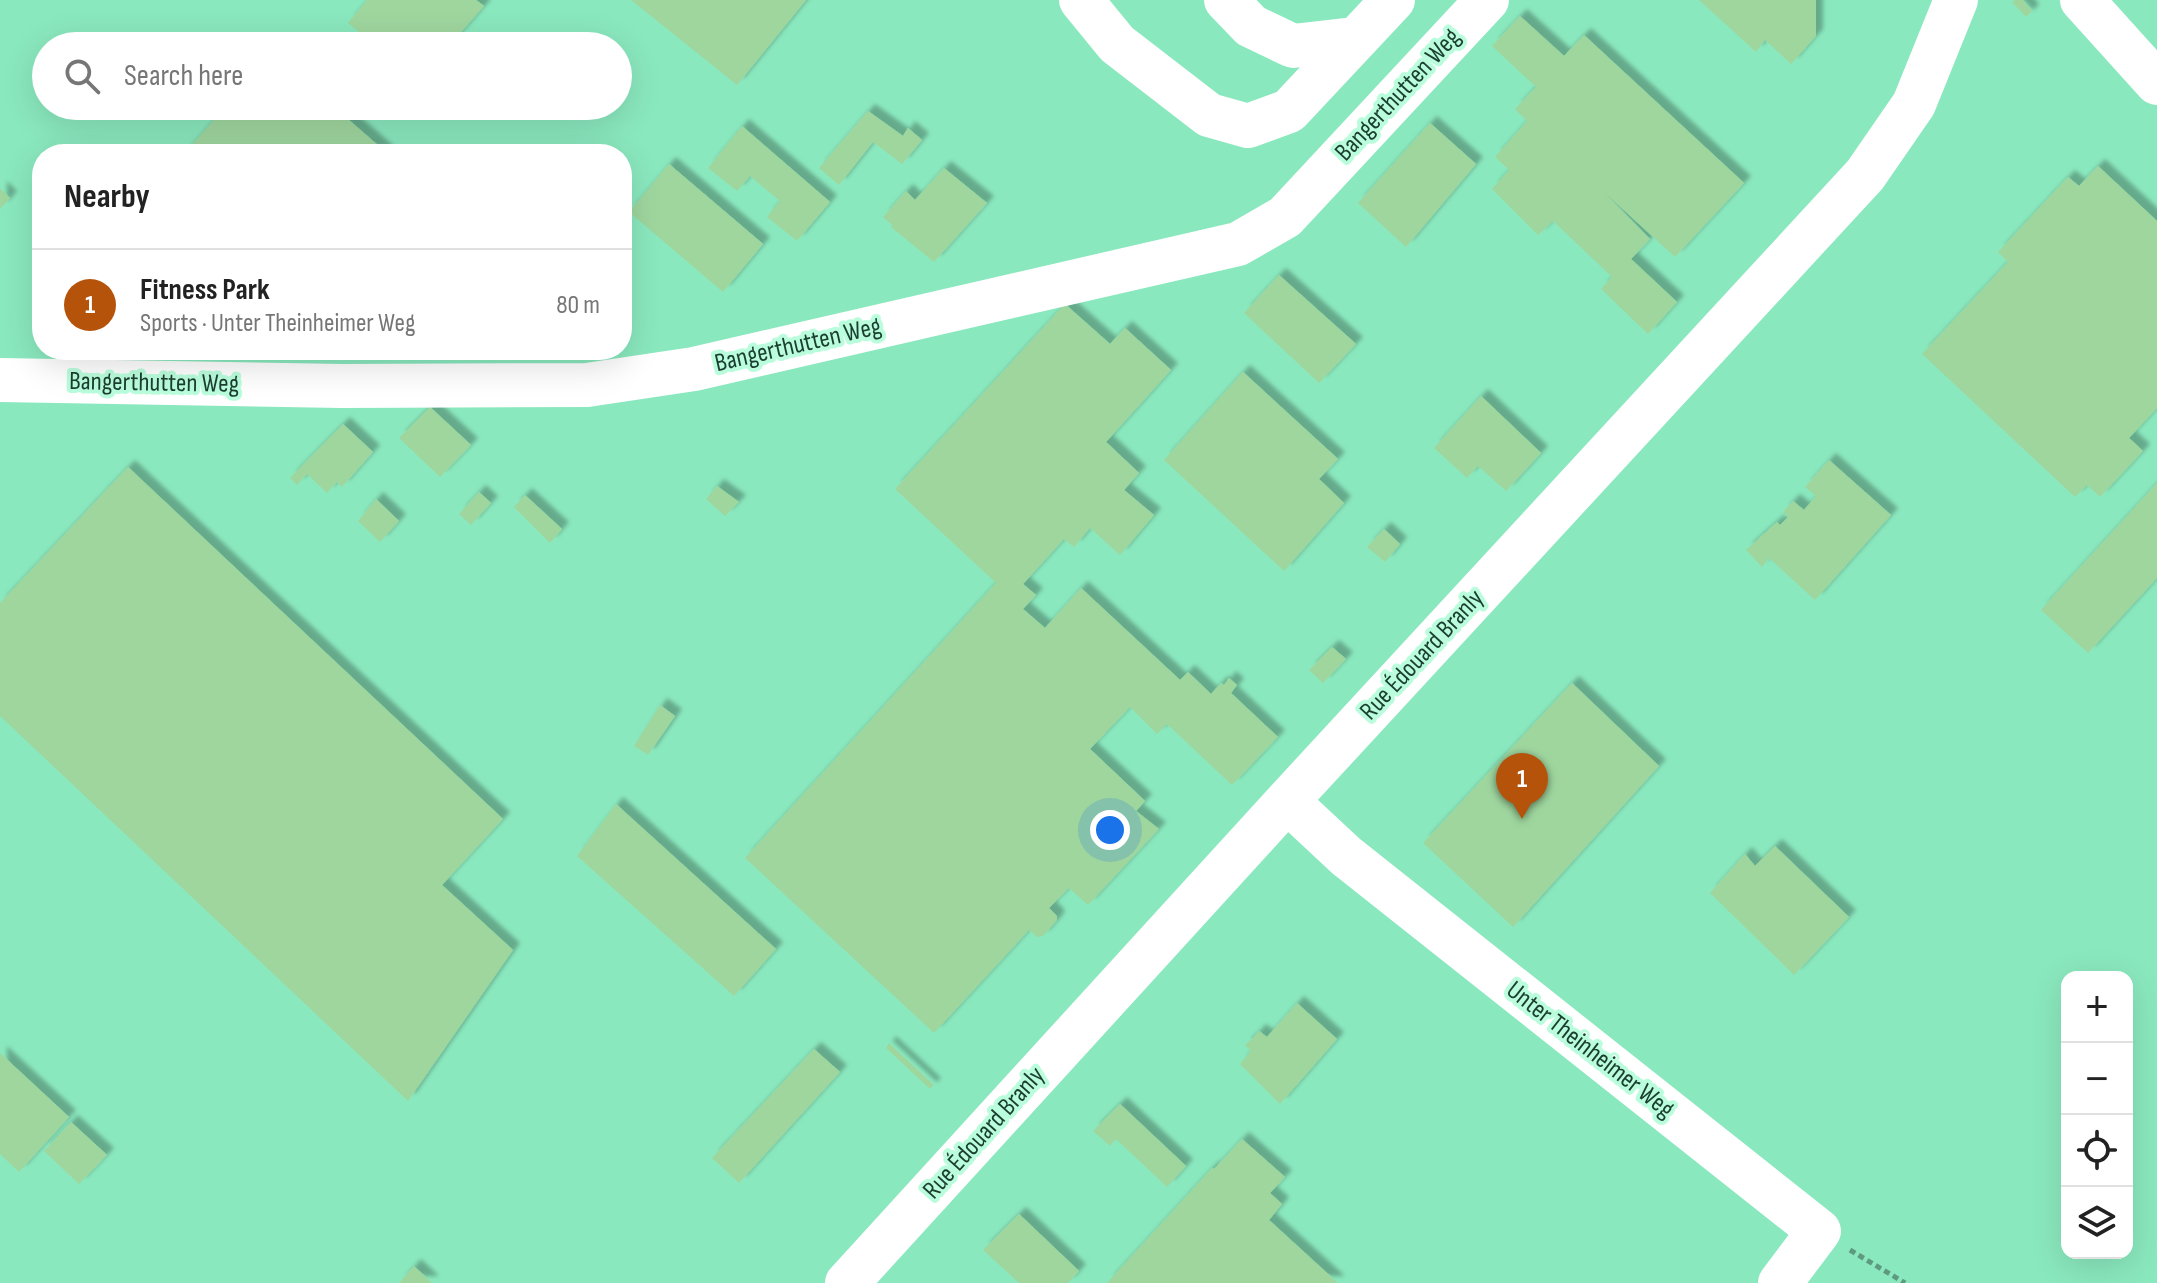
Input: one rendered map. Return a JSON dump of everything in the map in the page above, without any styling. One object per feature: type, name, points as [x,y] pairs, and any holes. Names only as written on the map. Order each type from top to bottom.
[{"type":"street","points":[[1081,0],[1117,44],[1209,115],[1248,126],[1289,111],[1393,0]]},
{"type":"street","points":[[1226,0],[1251,26],[1293,46],[1354,39]]},
{"type":"street","name":"Bangerthutten Weg","points":[[0,380],[342,386],[587,385],[694,369],[1238,244],[1285,217],[1487,0]]},
{"type":"street","name":"Rue Édouard Branly","points":[[847,1283],[1865,175],[1914,104],[1956,0]]},
{"type":"street","points":[[2082,0],[2157,83]]},
{"type":"street","name":"Unter Theinheimer Weg","points":[[1287,801],[1346,856],[1819,1231]]},
{"type":"street","points":[[1780,1283],[1819,1231]]},
{"type":"path","points":[[1819,1231],[1905,1283]]},
{"type":"shaded area","points":[[0,0],[2157,0],[2157,1283],[0,1283]]},
{"type":"building","points":[[367,0],[476,0],[484,6],[461,32],[359,32],[348,23]]},
{"type":"building","points":[[631,0],[806,0],[737,85]]},
{"type":"building","points":[[1699,0],[1816,0],[1816,36],[1791,64],[1765,40],[1756,52]]},
{"type":"building","points":[[2023,0],[2032,11],[2026,17],[2012,2]]},
{"type":"building","points":[[1520,16],[1564,56],[1584,35],[1744,183],[1675,257],[1604,192],[1650,239],[1631,259],[1677,302],[1648,334],[1601,289],[1612,277],[1553,221],[1538,235],[1492,189],[1509,170],[1495,157],[1527,121],[1515,109],[1536,87],[1492,46]]},
{"type":"building","points":[[868,111],[903,136],[908,128],[922,140],[902,164],[873,142],[839,185],[819,168]]},
{"type":"building","points":[[214,120],[349,120],[377,144],[193,144]]},
{"type":"building","points":[[1430,123],[1476,164],[1406,247],[1358,203]]},
{"type":"building","points":[[742,126],[830,202],[797,241],[767,217],[780,201],[750,176],[737,191],[708,168]]},
{"type":"building","points":[[669,164],[763,244],[723,292],[632,215],[632,208]]},
{"type":"building","points":[[2098,166],[2157,221],[2157,408],[2129,438],[2143,451],[2100,497],[2087,485],[2075,497],[1922,354],[2008,262],[1998,252],[2068,177],[2079,186]]},
{"type":"building","points":[[944,168],[987,203],[934,262],[883,217],[906,191],[915,200]]},
{"type":"building","points":[[0,188],[10,198],[0,209]]},
{"type":"building","points":[[1279,275],[1356,344],[1319,383],[1244,313]]},
{"type":"building","points":[[1065,304],[1110,344],[1125,328],[1171,370],[1106,442],[1139,473],[1124,490],[1154,515],[1120,555],[1090,528],[1074,547],[1064,539],[1023,584],[1036,595],[1023,609],[1045,628],[1081,588],[1180,680],[1188,672],[1211,694],[1229,678],[1237,685],[1231,693],[1278,737],[1232,785],[1167,724],[1157,734],[1130,707],[1090,749],[1145,801],[1136,811],[1159,829],[1088,905],[1069,888],[1049,908],[1057,920],[1043,936],[1037,937],[1029,930],[934,1033],[745,858],[996,583],[895,489]]},
{"type":"building","points":[[1243,372],[1338,459],[1319,479],[1344,503],[1284,571],[1164,460]]},
{"type":"building","points":[[1481,396],[1541,453],[1506,491],[1478,466],[1467,478],[1434,448]]},
{"type":"building","points":[[430,407],[471,445],[440,477],[399,438]]},
{"type":"building","points":[[343,424],[373,452],[342,487],[337,482],[327,493],[307,474],[297,485],[290,478]]},
{"type":"building","points":[[1829,460],[1891,515],[1815,600],[1769,558],[1762,567],[1746,550],[1777,522],[1780,525],[1788,517],[1783,512],[1793,501],[1804,510],[1816,496],[1805,487]]},
{"type":"building","points":[[128,467],[503,819],[442,885],[513,950],[408,1101],[0,716],[0,603]]},
{"type":"building","points":[[2157,483],[2157,578],[2088,653],[2041,610]]},
{"type":"building","points":[[717,486],[739,502],[725,516],[706,499]]},
{"type":"building","points":[[479,492],[491,503],[471,525],[459,514]]},
{"type":"building","points":[[525,495],[562,529],[550,543],[514,507]]},
{"type":"building","points":[[376,499],[399,521],[380,542],[358,521]]},
{"type":"building","points":[[1384,529],[1400,544],[1385,562],[1367,547]]},
{"type":"building","points":[[1332,647],[1346,659],[1323,683],[1309,670]]},
{"type":"building","points":[[1572,683],[1659,766],[1513,927],[1423,843]]},
{"type":"building","points":[[660,705],[675,716],[648,755],[634,746]]},
{"type":"building","points":[[616,804],[776,949],[734,996],[577,856]]},
{"type":"building","points":[[1775,846],[1849,917],[1794,975],[1710,893],[1745,854],[1755,866]]},
{"type":"building","points":[[1297,1003],[1337,1039],[1280,1104],[1240,1064],[1251,1051],[1245,1045],[1259,1031],[1267,1037]]},
{"type":"building","points":[[889,1043],[934,1085],[930,1089],[886,1048]]},
{"type":"building","points":[[814,1049],[840,1072],[739,1183],[712,1158]]},
{"type":"building","points":[[0,1053],[69,1117],[19,1172],[0,1154]]},
{"type":"building","points":[[1120,1104],[1186,1166],[1167,1187],[1116,1139],[1110,1146],[1093,1131]]},
{"type":"building","points":[[71,1122],[107,1155],[79,1184],[44,1151]]},
{"type":"building","points":[[1242,1139],[1285,1177],[1270,1193],[1282,1204],[1269,1220],[1338,1283],[1107,1283],[1212,1168]]},
{"type":"building","points":[[1019,1214],[1079,1271],[1068,1283],[1019,1283],[983,1250]]},
{"type":"building","points":[[414,1266],[432,1283],[399,1283]]},
{"type":"place","name":"Fitness Park","points":[[1522,819]]}]
